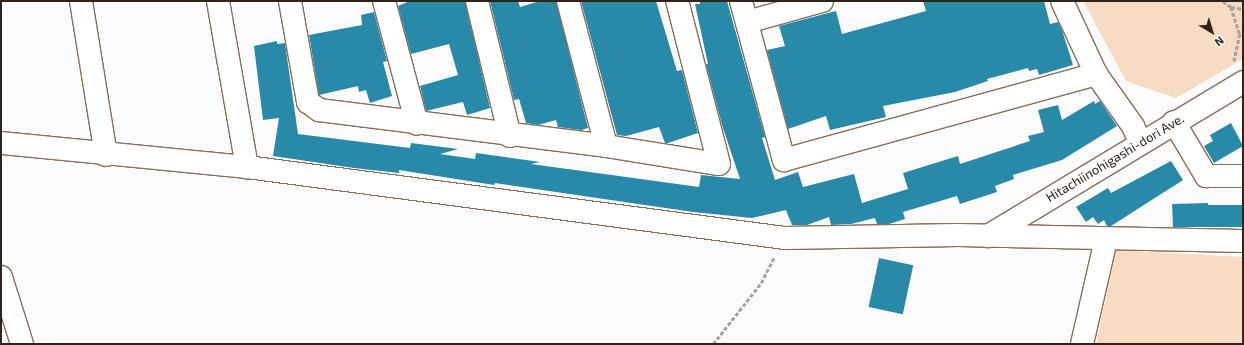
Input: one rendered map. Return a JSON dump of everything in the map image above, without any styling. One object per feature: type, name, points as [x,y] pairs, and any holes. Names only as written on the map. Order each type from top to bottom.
[{"type":"street","points":[[81,1],[106,155]]},
{"type":"street","points":[[218,1],[247,167]]},
{"type":"street","points":[[290,1],[308,102],[320,110],[510,136],[606,146],[719,164],[677,1]]},
{"type":"street","points":[[384,1],[417,124]]},
{"type":"street","points":[[477,1],[510,136]]},
{"type":"street","points":[[568,1],[606,146]]},
{"type":"street","points":[[822,1],[744,11],[784,160],[1096,74]]},
{"type":"street","points":[[1062,1],[1096,74],[1133,126],[1140,142]]},
{"type":"street","name":"Hitachiinohigashi-dori Ave.","points":[[988,236],[1174,122],[1238,75]]},
{"type":"street","points":[[1174,122],[1206,176],[1243,176]]},
{"type":"street","points":[[1,143],[106,155],[247,167],[785,238],[988,236],[1243,241]]},
{"type":"street","points":[[1082,344],[1106,239]]},
{"type":"street","points":[[1,277],[22,344]]},
{"type":"path","points":[[1224,1],[1230,7],[1240,34],[1238,75]]},
{"type":"path","points":[[1230,7],[1243,10]]},
{"type":"path","points":[[713,344],[761,283],[785,238]]},
{"type":"shaded area","points":[[1083,1],[1243,1],[1243,59],[1176,98],[1126,81]]},
{"type":"shaded area","points":[[1116,250],[1243,257],[1243,344],[1096,344]]},
{"type":"building","points":[[410,1],[465,1],[490,108],[467,115],[463,102],[426,111],[420,86],[458,75],[449,44],[411,54],[398,6]]},
{"type":"building","points":[[490,1],[518,1],[520,7],[540,1],[556,1],[588,128],[581,130],[558,127],[556,120],[538,125],[526,123],[519,99],[514,100]]},
{"type":"building","points":[[581,1],[656,1],[677,71],[682,70],[698,133],[668,143],[665,143],[659,127],[626,136],[617,135]]},
{"type":"building","points":[[700,1],[727,1],[765,137],[762,138],[775,180],[798,172],[803,187],[854,174],[862,203],[908,189],[903,173],[958,156],[960,164],[1030,141],[1028,136],[1044,132],[1038,110],[1058,105],[1062,120],[1094,101],[1095,104],[1100,101],[1117,126],[1062,160],[1013,175],[1014,179],[995,186],[997,192],[960,204],[957,196],[903,212],[905,219],[889,224],[877,224],[875,218],[851,224],[831,225],[829,217],[807,225],[792,225],[786,210],[752,218],[693,212],[495,183],[494,185],[399,170],[399,173],[273,156],[279,118],[263,120],[254,46],[277,41],[277,44],[285,43],[298,134],[410,148],[411,143],[458,149],[440,154],[475,159],[476,153],[540,162],[531,164],[699,187],[701,175],[740,179],[722,125],[706,64],[708,64],[695,4],[700,4]]},
{"type":"building","points":[[923,1],[1044,1],[1050,24],[1058,22],[1062,30],[1073,65],[1039,75],[1037,69],[1029,71],[1028,68],[987,79],[988,81],[955,92],[883,106],[886,117],[830,130],[826,116],[788,129],[767,50],[785,46],[779,26],[836,11],[842,34],[926,11]]},
{"type":"building","points":[[374,12],[387,61],[383,62],[392,96],[370,103],[366,90],[359,92],[358,86],[319,95],[309,35],[362,25],[361,15]]},
{"type":"building","points":[[1231,123],[1243,146],[1214,163],[1204,146],[1213,141],[1210,135]]},
{"type":"building","points":[[1171,161],[1183,180],[1111,226],[1107,226],[1104,220],[1098,224],[1093,217],[1086,222],[1076,207],[1108,188],[1111,193]]},
{"type":"building","points":[[1208,203],[1208,205],[1242,205],[1242,227],[1173,227],[1172,204]]},
{"type":"building","points":[[879,258],[913,265],[903,314],[869,307]]}]
